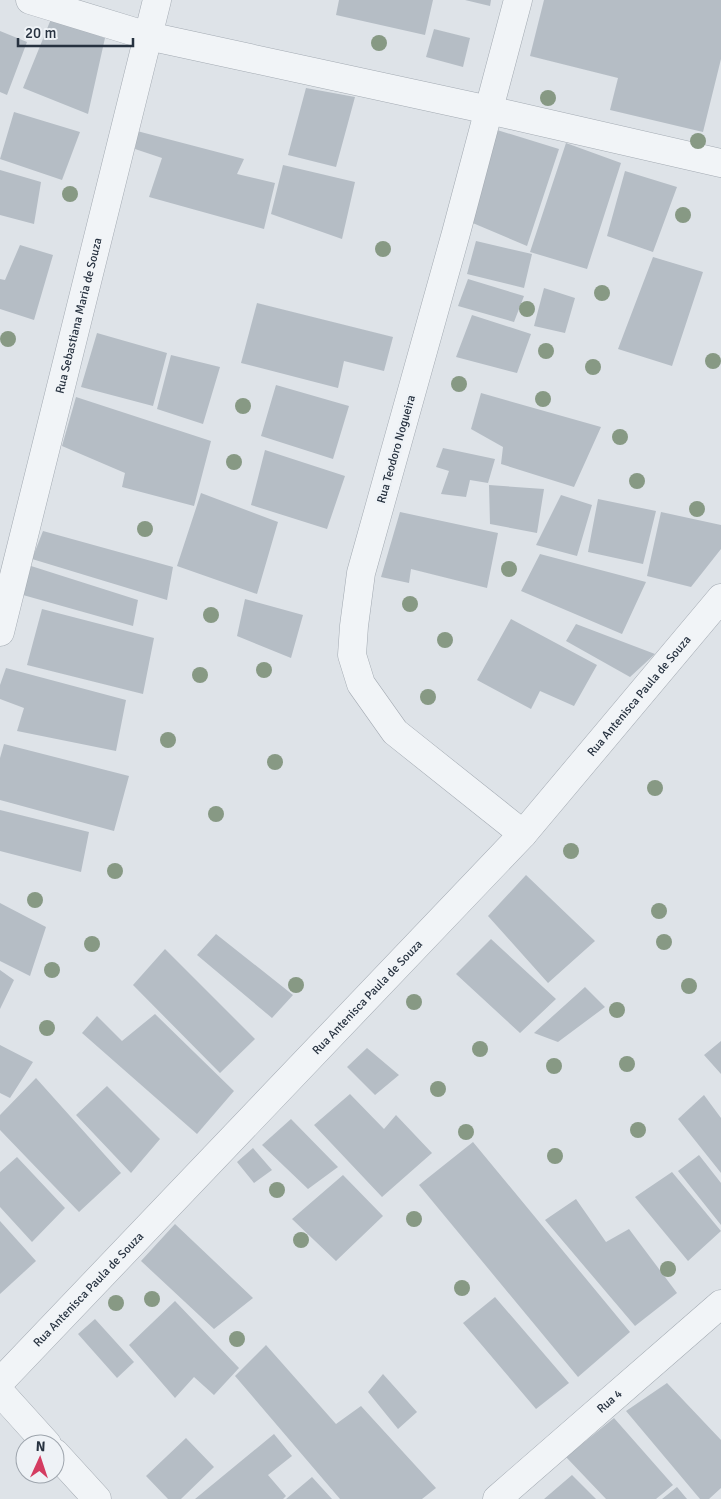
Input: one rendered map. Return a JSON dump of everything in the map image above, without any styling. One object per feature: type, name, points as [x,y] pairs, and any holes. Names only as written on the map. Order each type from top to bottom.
[{"type":"street","points":[[30,0],[148,36],[489,110],[721,163]]},
{"type":"street","name":"Rua Sebastiana Maria de Souza","points":[[0,632],[157,0]]},
{"type":"street","name":"Rua Teodoro Nogueira","points":[[518,0],[361,573],[352,655],[361,684],[394,732],[524,834]]},
{"type":"street","name":"Rua Antenisca Paula de Souza","points":[[0,1382],[524,834],[721,598]]},
{"type":"street","name":"Rua 4","points":[[497,1499],[721,1304]]},
{"type":"street","points":[[0,1392],[38,1434]]},
{"type":"street","points":[[65,1464],[97,1499]]},
{"type":"building","points":[[339,0],[433,0],[425,35],[336,15]]},
{"type":"building","points":[[465,0],[491,0],[490,6]]},
{"type":"building","points":[[544,0],[721,0],[721,59],[703,132],[610,110],[618,78],[530,56]]},
{"type":"building","points":[[51,19],[105,38],[88,114],[23,88]]},
{"type":"building","points":[[434,29],[470,38],[463,67],[426,57]]},
{"type":"building","points":[[0,31],[27,42],[7,95],[0,92]]},
{"type":"building","points":[[306,88],[355,97],[336,167],[288,155]]},
{"type":"building","points":[[14,112],[80,132],[62,180],[0,159]]},
{"type":"building","points":[[497,130],[559,149],[527,246],[468,221]]},
{"type":"building","points":[[137,131],[244,159],[237,174],[275,183],[264,229],[149,197],[162,158],[135,149]]},
{"type":"building","points":[[566,143],[621,163],[587,269],[530,252]]},
{"type":"building","points":[[283,165],[355,182],[342,239],[271,214]]},
{"type":"building","points":[[0,170],[41,182],[34,224],[0,215]]},
{"type":"building","points":[[625,171],[677,187],[653,252],[607,236]]},
{"type":"building","points":[[476,241],[532,254],[524,288],[467,274]]},
{"type":"building","points":[[20,245],[53,255],[34,320],[0,309],[0,279],[5,280]]},
{"type":"building","points":[[653,257],[703,272],[672,366],[618,349]]},
{"type":"building","points":[[468,279],[524,296],[514,322],[458,306]]},
{"type":"building","points":[[544,288],[575,298],[565,333],[534,326]]},
{"type":"building","points":[[257,303],[393,337],[384,371],[344,361],[338,388],[241,363]]},
{"type":"building","points":[[472,315],[531,334],[517,373],[456,357]]},
{"type":"building","points":[[97,333],[167,353],[153,406],[81,387]]},
{"type":"building","points":[[171,355],[220,367],[203,424],[157,409]]},
{"type":"building","points":[[276,385],[349,406],[333,459],[261,436]]},
{"type":"building","points":[[481,393],[601,427],[574,487],[501,464],[503,447],[471,429]]},
{"type":"building","points":[[76,397],[211,441],[194,506],[122,487],[125,473],[62,446]]},
{"type":"building","points":[[443,448],[495,459],[488,483],[470,480],[466,497],[441,494],[449,471],[436,467]]},
{"type":"building","points":[[265,450],[345,476],[327,529],[251,505]]},
{"type":"building","points":[[489,485],[544,489],[537,533],[490,524]]},
{"type":"building","points":[[201,493],[278,522],[257,594],[177,566]]},
{"type":"building","points":[[561,495],[592,505],[577,556],[536,545]]},
{"type":"building","points":[[598,499],[656,511],[643,564],[588,552]]},
{"type":"building","points":[[400,512],[498,533],[487,588],[411,569],[409,583],[381,577]]},
{"type":"building","points":[[661,512],[721,525],[721,549],[691,587],[647,576]]},
{"type":"building","points":[[43,531],[173,567],[167,600],[32,559]]},
{"type":"building","points":[[540,554],[646,582],[622,634],[521,591]]},
{"type":"building","points":[[31,566],[138,600],[133,626],[23,595]]},
{"type":"building","points":[[245,599],[303,615],[291,658],[237,636]]},
{"type":"building","points":[[42,609],[154,638],[143,694],[27,665]]},
{"type":"building","points":[[511,619],[597,665],[574,706],[540,691],[531,709],[477,680]]},
{"type":"building","points":[[576,624],[655,654],[630,677],[566,641]]},
{"type":"building","points":[[6,668],[126,700],[116,751],[17,731],[24,708],[0,699],[0,685]]},
{"type":"building","points":[[4,744],[129,776],[114,831],[0,800],[0,758]]},
{"type":"building","points":[[0,810],[89,832],[81,872],[0,851]]},
{"type":"building","points":[[526,875],[595,941],[548,983],[488,916]]},
{"type":"building","points":[[0,903],[46,927],[30,976],[0,961]]},
{"type":"building","points":[[216,934],[293,995],[272,1018],[197,955]]},
{"type":"building","points":[[491,939],[556,999],[520,1033],[456,974]]},
{"type":"building","points":[[165,949],[255,1039],[220,1073],[133,985]]},
{"type":"building","points":[[0,970],[14,980],[0,1009]]},
{"type":"building","points":[[585,987],[605,1007],[558,1042],[534,1033]]},
{"type":"building","points":[[155,1014],[234,1091],[197,1134],[82,1033],[97,1016],[122,1041]]},
{"type":"building","points":[[721,1041],[721,1074],[704,1055]]},
{"type":"building","points":[[0,1045],[33,1062],[10,1098],[0,1093]]},
{"type":"building","points":[[367,1048],[399,1075],[375,1095],[347,1067]]},
{"type":"building","points":[[36,1078],[121,1173],[79,1212],[0,1130],[0,1115]]},
{"type":"building","points":[[107,1086],[160,1139],[131,1173],[76,1115]]},
{"type":"building","points":[[350,1094],[384,1129],[396,1115],[432,1153],[382,1197],[314,1125]]},
{"type":"building","points":[[704,1095],[721,1118],[721,1173],[678,1119]]},
{"type":"building","points":[[291,1119],[338,1167],[308,1189],[262,1145]]},
{"type":"building","points":[[473,1142],[630,1332],[578,1377],[419,1185]]},
{"type":"building","points":[[253,1148],[272,1170],[254,1183],[237,1162]]},
{"type":"building","points":[[699,1155],[721,1183],[721,1225],[678,1171]]},
{"type":"building","points":[[17,1157],[65,1208],[32,1242],[0,1207],[0,1172]]},
{"type":"building","points":[[672,1172],[721,1231],[688,1261],[635,1197]]},
{"type":"building","points":[[343,1175],[383,1216],[336,1261],[292,1219]]},
{"type":"building","points":[[576,1199],[606,1242],[629,1229],[677,1293],[635,1326],[545,1220]]},
{"type":"building","points":[[0,1221],[36,1261],[0,1294]]},
{"type":"building","points":[[175,1224],[253,1298],[214,1329],[141,1261]]},
{"type":"building","points":[[495,1297],[569,1383],[536,1409],[463,1323]]},
{"type":"building","points":[[175,1301],[239,1368],[214,1395],[194,1377],[175,1398],[129,1345]]},
{"type":"building","points":[[95,1319],[134,1362],[117,1378],[78,1334]]},
{"type":"building","points":[[266,1345],[336,1424],[361,1406],[436,1488],[422,1499],[340,1499],[235,1376]]},
{"type":"building","points":[[383,1374],[417,1412],[398,1429],[368,1392]]},
{"type":"building","points":[[667,1383],[721,1440],[721,1488],[709,1499],[700,1499],[626,1411]]},
{"type":"building","points":[[614,1418],[673,1485],[656,1499],[606,1499],[566,1457]]},
{"type":"building","points":[[274,1434],[292,1456],[268,1475],[286,1496],[283,1499],[195,1499]]},
{"type":"building","points":[[186,1438],[214,1467],[181,1499],[168,1499],[146,1476]]},
{"type":"building","points":[[572,1475],[596,1499],[544,1499]]},
{"type":"building","points":[[312,1477],[332,1499],[286,1499]]},
{"type":"building","points":[[677,1487],[687,1499],[662,1499]]}]
